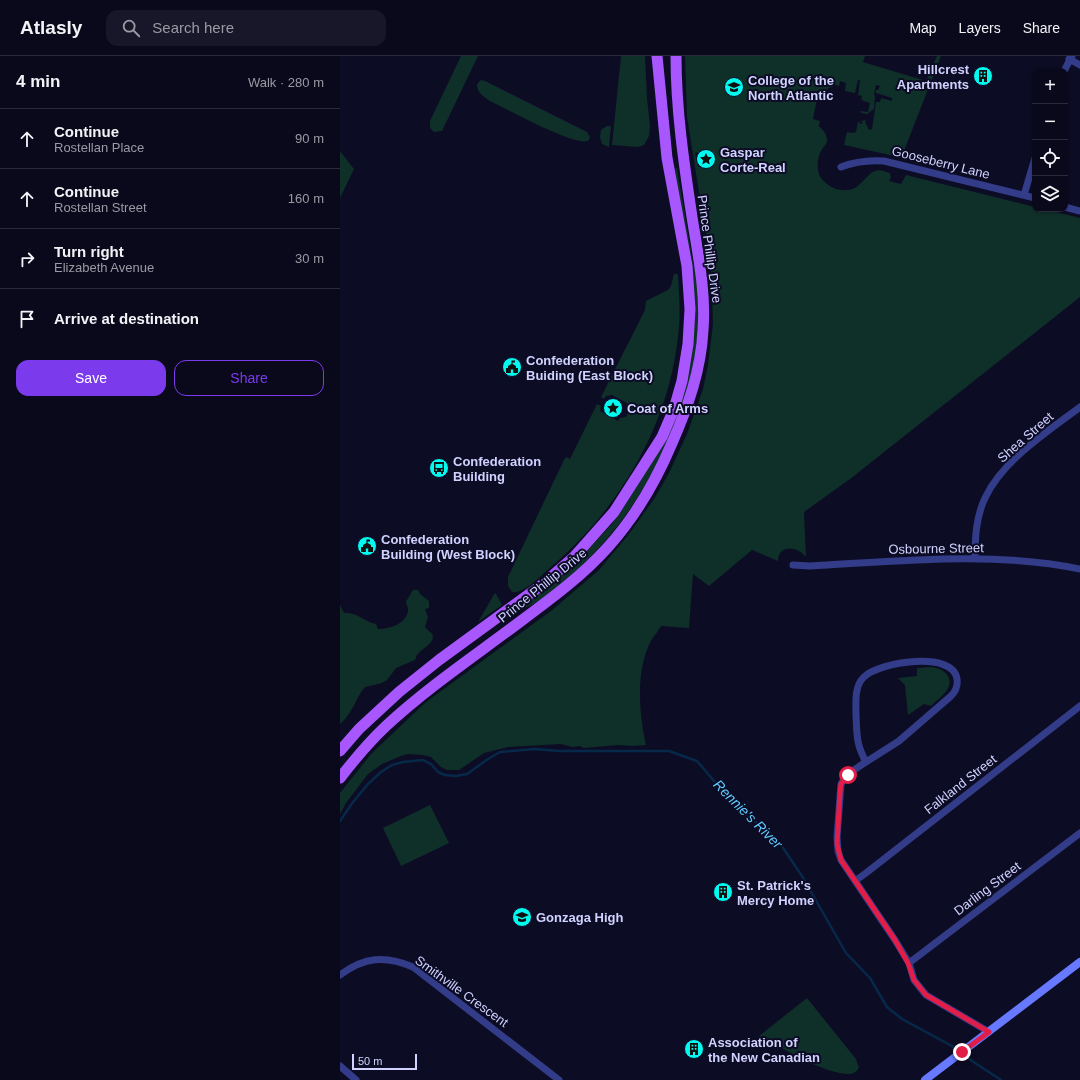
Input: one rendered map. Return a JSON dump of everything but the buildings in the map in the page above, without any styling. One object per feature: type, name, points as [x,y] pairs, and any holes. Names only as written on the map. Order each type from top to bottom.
[{"type":"main road","name":"Prince Phillip Drive","points":[[340,751],[359,728],[399,692],[439,660],[543,584],[574,557],[614,512],[662,437],[674,409],[682,381],[688,344],[690,309],[687,266],[667,158],[657,56]]},
{"type":"main road","name":"Prince Phillip Drive","points":[[340,778],[364,749],[386,726],[445,677],[550,600],[572,582],[599,556],[619,533],[639,505],[667,455],[687,408],[698,372],[704,319],[704,302],[699,259],[684,166],[678,101],[676,56]]},
{"type":"main road","points":[[925,1080],[1080,962]]},
{"type":"street","points":[[1066,68],[1071,58],[1080,65]]},
{"type":"street","name":"Gooseberry Lane","points":[[841,167],[868,160],[884,161],[1032,197]]},
{"type":"street","points":[[1024,195],[1032,168]]},
{"type":"street","points":[[1068,208],[1080,211]]},
{"type":"street","name":"Shea Street","points":[[975,558],[975,541],[978,518],[985,498],[994,482],[1013,460],[1080,407]]},
{"type":"street","name":"Osbourne Street","points":[[793,565],[810,566],[975,558],[1039,561],[1080,569]]},
{"type":"street","points":[[866,762],[858,746],[856,730],[856,693],[863,677],[881,668],[909,663],[941,663],[949,666],[954,671],[957,684],[956,690],[952,696],[899,741],[866,762],[844,779],[841,784],[840,792],[837,837],[838,851],[841,860],[895,940],[908,963],[914,980],[926,995],[989,1032]]},
{"type":"street","name":"Falkland Street","points":[[855,881],[1080,706]]},
{"type":"street","name":"Darling Street","points":[[908,963],[1080,833]]},
{"type":"street","name":"Smithville Crescent","points":[[340,975],[359,964],[369,961],[391,960],[413,967],[559,1080]]},
{"type":"street","points":[[340,1066],[356,1080]]},
{"type":"green space","points":[[461,56],[478,56],[442,131],[434,132],[430,128],[430,121]]},
{"type":"green space","points":[[621,56],[645,56],[650,126],[649,136],[644,145],[638,147],[612,145]]},
{"type":"green space","points":[[685,56],[865,56],[863,62],[926,81],[937,56],[941,56],[902,156],[899,157],[844,145],[847,132],[856,132],[858,122],[860,121],[859,123],[861,124],[863,123],[861,121],[866,120],[865,122],[869,130],[872,129],[876,102],[880,102],[881,98],[892,101],[892,98],[876,93],[876,90],[878,90],[880,86],[876,85],[874,109],[867,114],[861,113],[860,111],[868,112],[870,103],[861,100],[862,96],[858,95],[860,80],[858,80],[855,93],[845,91],[846,83],[840,81],[839,86],[833,84],[833,87],[828,88],[826,95],[818,94],[813,119],[820,121],[819,126],[827,137],[827,143],[822,148],[818,160],[818,172],[821,178],[829,186],[839,190],[850,190],[859,185],[873,172],[881,170],[890,173],[891,177],[889,181],[901,184],[906,175],[1032,206],[1032,212],[1056,212],[1080,218],[1080,297],[850,479],[804,512],[806,557],[802,553],[789,548],[781,552],[778,561],[752,550],[709,586],[693,574],[689,628],[661,626],[652,639],[643,664],[640,705],[646,745],[618,745],[584,748],[561,744],[508,747],[484,753],[459,770],[447,770],[441,767],[431,757],[408,754],[382,764],[368,774],[346,803],[340,814],[340,793],[371,754],[426,702],[551,611],[599,570],[629,534],[654,499],[669,473],[687,434],[703,389],[708,365],[713,324],[711,266],[687,117]],"holes":[[[708,150],[710,165],[698,167],[695,153]]]},
{"type":"green space","points":[[481,80],[587,132],[590,137],[588,141],[580,141],[555,133],[490,101],[478,90],[477,84]]},
{"type":"green space","points":[[607,126],[611,126],[609,147],[602,144],[600,137],[601,130]]},
{"type":"green space","points":[[340,151],[354,169],[340,198]]},
{"type":"green space","points":[[677,168],[693,263],[697,277],[698,296],[697,339],[690,377],[679,415],[663,453],[644,488],[621,521],[596,551],[569,577],[541,600],[528,607],[522,608],[521,607],[556,580],[581,557],[612,524],[626,504],[652,461],[688,363],[679,202],[675,169]]},
{"type":"green space","points":[[674,274],[678,275],[680,313],[673,369],[664,401],[652,433],[637,463],[619,492],[599,519],[576,543],[533,583],[522,590],[512,592],[508,586],[508,577],[564,460],[566,457],[570,459],[597,404],[601,406],[600,411],[618,421],[620,418],[626,417],[628,413],[626,407],[627,403],[612,395],[606,396],[604,399],[601,397],[645,310],[646,301],[668,290],[671,286]]},
{"type":"green space","points":[[413,590],[418,590],[420,594],[429,601],[429,608],[425,609],[428,617],[425,627],[432,634],[433,637],[431,643],[417,654],[415,660],[396,668],[387,680],[382,683],[365,687],[351,711],[340,724],[340,605],[344,613],[356,615],[376,624],[378,629],[392,627],[401,622],[407,616],[408,610],[406,601]]},
{"type":"green space","points":[[495,593],[502,605],[478,622]]},
{"type":"green space","points":[[931,667],[940,669],[949,677],[950,681],[947,690],[931,706],[924,704],[908,715],[905,685],[898,678],[917,676],[917,668]]},
{"type":"green space","points":[[430,805],[449,843],[401,866],[383,828]]},
{"type":"green space","points":[[807,998],[856,1059],[859,1068],[857,1071],[849,1074],[828,1070],[803,1060],[759,1036]]},
{"type":"waterway","name":"Rennie's River","points":[[340,821],[368,784],[381,772],[392,765],[403,762],[423,760],[431,764],[438,772],[445,775],[456,776],[467,774],[500,752],[535,749],[559,751],[669,751],[697,761],[732,802],[777,839],[802,876],[846,953],[870,978],[887,1007],[902,1019],[952,1046],[1001,1080]]},
{"type":"place","name":"Hillcrest Apartments","points":[[983,76]]},
{"type":"place","name":"College of the North Atlantic","points":[[734,87]]},
{"type":"place","name":"Gaspar Corte-Real","points":[[706,159]]},
{"type":"place","name":"Confederation Buiding (East Block)","points":[[512,367]]},
{"type":"place","name":"Coat of Arms","points":[[613,408]]},
{"type":"place","name":"Confederation Building","points":[[439,468]]},
{"type":"place","name":"Confederation Building (West Block)","points":[[367,546]]},
{"type":"place","name":"St. Patrick's Mercy Home","points":[[723,892]]},
{"type":"place","name":"Gonzaga High","points":[[522,917]]},
{"type":"place","name":"Association of the New Canadian","points":[[694,1049]]},
{"type":"route","points":[[848,775],[841,784],[840,792],[837,844],[841,860],[895,940],[908,963],[914,980],[926,995],[971,1020],[989,1032],[962,1052]]}]
